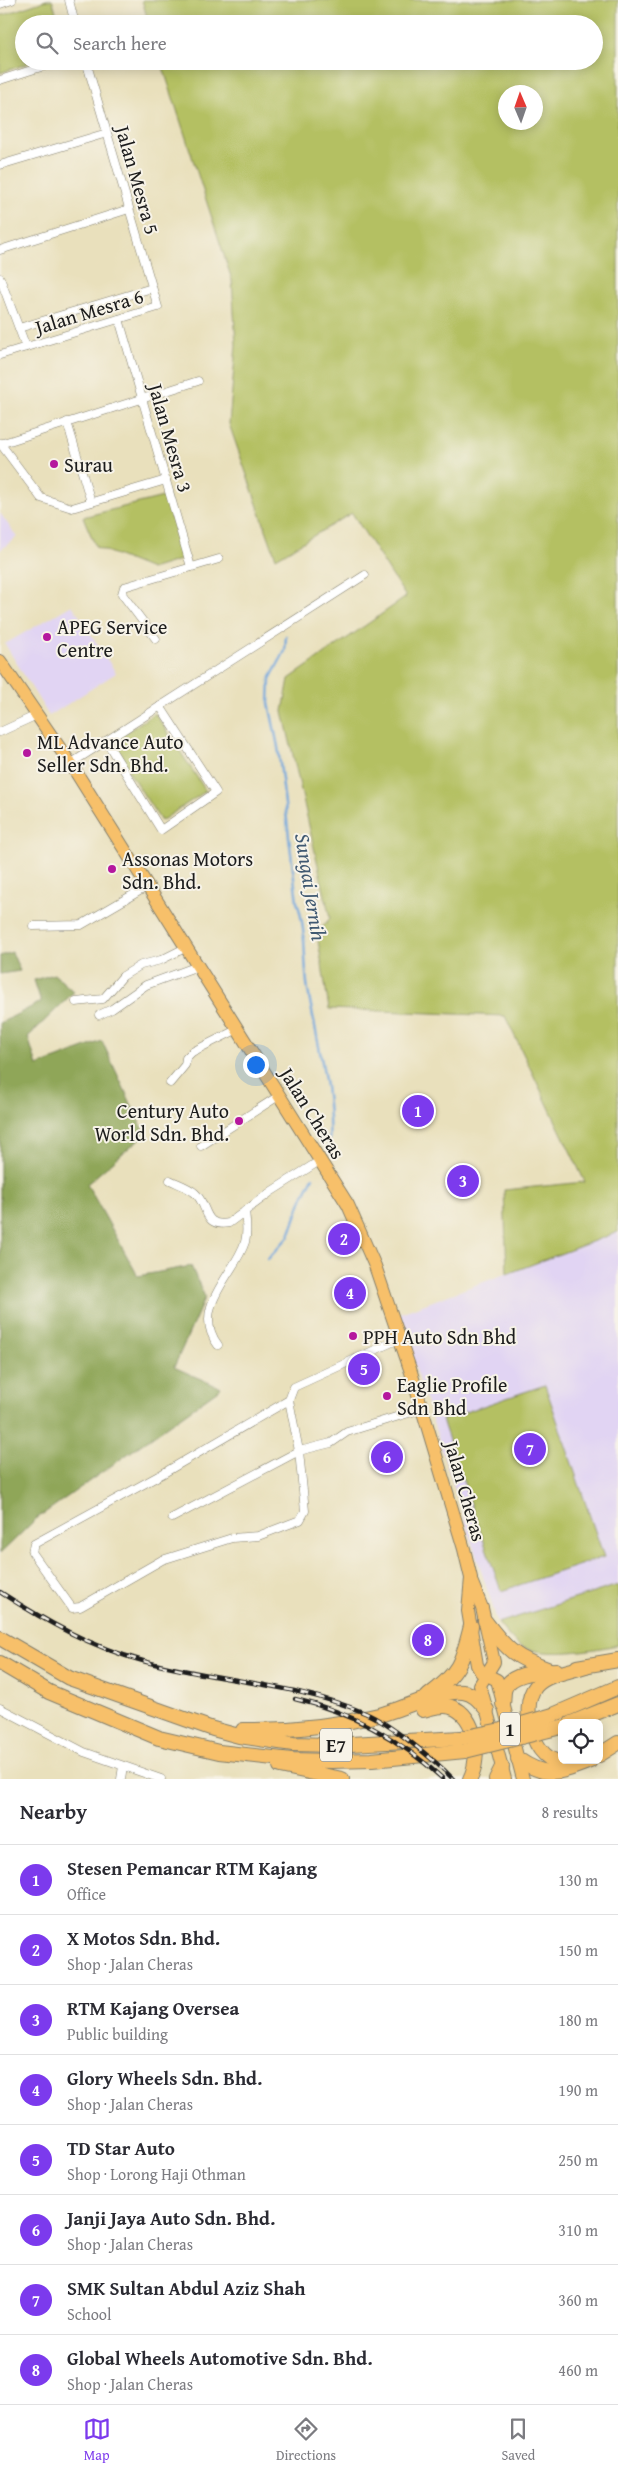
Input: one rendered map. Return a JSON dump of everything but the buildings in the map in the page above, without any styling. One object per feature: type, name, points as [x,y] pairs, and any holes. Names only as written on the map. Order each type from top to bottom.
[{"type":"highway","points":[[485,1621],[509,1650],[531,1663],[553,1670]]},
{"type":"highway","points":[[422,1701],[449,1680],[460,1665],[471,1626]]},
{"type":"highway","name":"E7","points":[[0,1638],[69,1678],[213,1729],[263,1740],[332,1745],[463,1745],[501,1730],[553,1715],[618,1687]]},
{"type":"highway","points":[[503,1704],[505,1688],[519,1676],[618,1660]]},
{"type":"highway","name":"E7","points":[[0,1663],[50,1692],[159,1738],[219,1752],[292,1760],[331,1762],[372,1760],[558,1728]]},
{"type":"highway","points":[[558,1762],[554,1762],[538,1748],[527,1710],[528,1698],[536,1684],[550,1677],[586,1666]]},
{"type":"highway","points":[[339,1724],[382,1714],[422,1701],[464,1692],[475,1697],[487,1710]]},
{"type":"highway","points":[[581,1719],[618,1704]]},
{"type":"highway","points":[[213,1729],[287,1730],[385,1719],[439,1706],[450,1707],[461,1712],[474,1736],[477,1756],[476,1769],[470,1779]]},
{"type":"highway","points":[[603,1748],[618,1742]]},
{"type":"highway","points":[[603,1752],[618,1742]]},
{"type":"highway","points":[[219,1752],[342,1779]]},
{"type":"highway","points":[[518,1760],[540,1773],[555,1774],[580,1764]]},
{"type":"highway","points":[[566,1779],[586,1764]]},
{"type":"main road","name":"Jalan Cheras","points":[[0,661],[70,764],[148,886],[321,1160],[361,1231],[422,1410],[471,1578],[482,1608],[494,1662],[480,1685],[501,1775]]},
{"type":"main road","name":"Jalan Cheras","points":[[471,1578],[468,1610],[477,1665],[496,1680],[523,1779]]},
{"type":"street","points":[[0,4],[12,0]]},
{"type":"street","points":[[68,0],[72,15]]},
{"type":"street","points":[[0,80],[32,70]]},
{"type":"street","name":"Jalan Mesra 5","points":[[89,70],[158,307]]},
{"type":"street","points":[[0,165],[107,133]]},
{"type":"street","points":[[0,250],[129,208]]},
{"type":"street","points":[[0,278],[26,347]]},
{"type":"street","points":[[19,328],[152,288]]},
{"type":"street","name":"Jalan Mesra 6","points":[[0,355],[158,307]]},
{"type":"street","name":"Jalan Mesra 3","points":[[119,319],[191,567]]},
{"type":"street","points":[[166,480],[72,508],[41,498],[0,443],[198,381]]},
{"type":"street","points":[[67,422],[90,502]]},
{"type":"street","points":[[156,639],[122,594],[124,587],[219,559]]},
{"type":"street","points":[[70,764],[365,575]]},
{"type":"street","points":[[106,741],[161,830],[216,792],[160,706]]},
{"type":"street","points":[[0,732],[37,715]]},
{"type":"street","points":[[32,926],[81,925],[148,886]]},
{"type":"street","points":[[76,1002],[103,999],[123,976],[141,965],[161,960],[186,947]]},
{"type":"street","points":[[100,1015],[112,1009],[146,985],[198,966]]},
{"type":"street","points":[[170,1083],[185,1066],[186,1058],[192,1052],[238,1029]]},
{"type":"street","points":[[201,1146],[280,1095]]},
{"type":"street","points":[[170,1180],[196,1194],[215,1224],[228,1223],[321,1160]]},
{"type":"street","points":[[218,1345],[212,1337],[210,1308],[218,1288],[245,1243],[245,1211]]},
{"type":"street","points":[[289,1400],[162,1474],[34,1544],[32,1552],[72,1608],[80,1607],[162,1560],[232,1538],[258,1536],[300,1520],[305,1511],[298,1451],[289,1400],[294,1387],[399,1339]]},
{"type":"street","points":[[172,1518],[298,1451],[331,1443],[347,1432],[422,1410]]},
{"type":"street","points":[[0,1708],[84,1752],[161,1779]]},
{"type":"street","points":[[121,1779],[123,1766]]},
{"type":"shaded area","points":[[0,513],[17,537],[0,550]]},
{"type":"shaded area","points":[[72,605],[116,673],[49,716],[5,644]]},
{"type":"shaded area","points":[[618,1232],[618,1585],[498,1623],[398,1314]]},
{"type":"green space","points":[[47,0],[52,0],[57,15],[15,15],[15,68],[0,73],[0,16]]},
{"type":"green space","points":[[142,0],[618,0],[618,1232],[507,1274],[504,1190],[585,1182],[505,1016],[329,1009],[317,934],[330,918],[283,711],[289,679],[406,597],[352,513],[276,558],[229,424],[236,345],[232,280],[164,70],[603,70],[603,15],[146,15]]},
{"type":"green space","points":[[167,496],[183,559],[151,569],[96,547],[83,517]]},
{"type":"green space","points":[[155,713],[206,791],[161,821],[110,743]]},
{"type":"green space","points":[[12,952],[20,971],[0,974],[0,956]]},
{"type":"green space","points":[[54,974],[74,992],[28,1037],[37,1066],[102,1041],[145,1134],[87,1184],[138,1276],[191,1266],[205,1297],[174,1367],[221,1388],[36,1519],[0,1554],[0,1023],[41,1002],[34,980]]},
{"type":"green space","points":[[545,1385],[604,1557],[501,1591],[442,1420]]},
{"type":"green space","points":[[618,1585],[618,1645],[557,1653],[533,1650],[515,1643],[498,1623]]},
{"type":"waterway","name":"Sungai Jernih","points":[[286,636],[285,651],[270,679],[269,703],[278,747],[297,902],[304,935],[308,990],[326,1087],[329,1146]]},
{"type":"waterway","name":"Sungai Jernih","points":[[268,1259],[289,1236],[302,1199],[313,1177]]},
{"type":"railway","points":[[0,1592],[69,1632],[124,1655],[171,1668],[311,1695],[365,1713],[411,1743],[453,1779]]},
{"type":"railway","points":[[295,1699],[356,1719],[410,1751],[443,1779]]},
{"type":"place","name":"Surau","points":[[54,464]]},
{"type":"place","name":"APEG Service Centre","points":[[47,637]]},
{"type":"place","name":"ML Advance Auto Seller Sdn. Bhd.","points":[[27,753]]},
{"type":"place","name":"Assonas Motors Sdn. Bhd.","points":[[112,869]]},
{"type":"place","name":"Stesen Pemancar RTM Kajang","points":[[418,1111]]},
{"type":"place","name":"Century Auto World Sdn. Bhd.","points":[[239,1121]]},
{"type":"place","name":"RTM Kajang Oversea","points":[[463,1181]]},
{"type":"place","name":"X Motos Sdn. Bhd.","points":[[344,1239]]},
{"type":"place","name":"Glory Wheels Sdn. Bhd.","points":[[350,1293]]},
{"type":"place","name":"PPH Auto Sdn Bhd","points":[[353,1336]]},
{"type":"place","name":"TD Star Auto","points":[[364,1369]]},
{"type":"place","name":"Eaglie Profile Sdn Bhd","points":[[387,1396]]},
{"type":"place","name":"SMK Sultan Abdul Aziz Shah","points":[[530,1449]]},
{"type":"place","name":"Janji Jaya Auto Sdn. Bhd.","points":[[387,1457]]},
{"type":"place","name":"Global Wheels Automotive Sdn. Bhd.","points":[[428,1640]]}]
